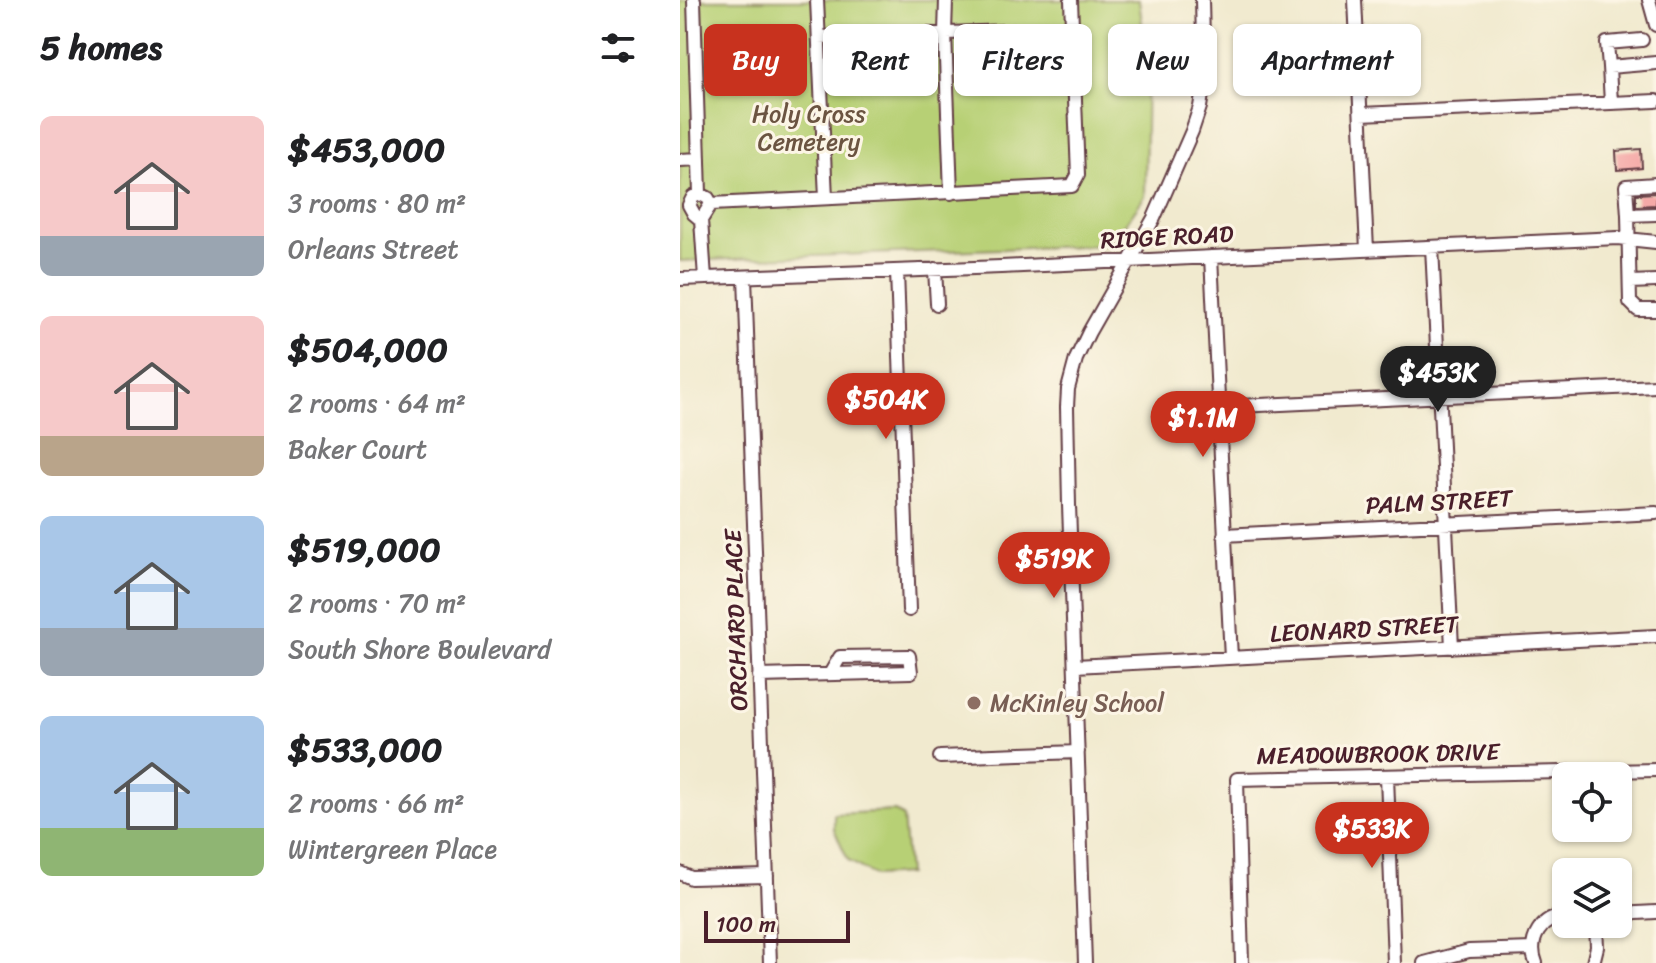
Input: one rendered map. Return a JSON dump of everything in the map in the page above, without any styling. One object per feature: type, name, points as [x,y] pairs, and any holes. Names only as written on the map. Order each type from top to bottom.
[{"type":"street","points":[[694,0],[700,194]]},
{"type":"street","points":[[817,0],[826,198]]},
{"type":"street","points":[[946,0],[951,193]]},
{"type":"street","points":[[1071,0],[1072,24]]},
{"type":"street","points":[[1085,963],[1068,389],[1076,359],[1154,218],[1192,131],[1200,107],[1204,69],[1202,0]]},
{"type":"street","points":[[1355,0],[1367,250]]},
{"type":"street","points":[[1649,0],[1656,25]]},
{"type":"street","points":[[819,37],[954,33]]},
{"type":"street","points":[[1611,103],[1607,43],[1642,40]]},
{"type":"street","points":[[680,63],[696,62]]},
{"type":"street","points":[[1609,67],[1656,63]]},
{"type":"street","points":[[711,204],[1072,186],[1078,175],[1075,96]]},
{"type":"street","points":[[1361,114],[1656,101]]},
{"type":"street","points":[[680,160],[699,159]]},
{"type":"street","points":[[1656,184],[1626,186],[1634,282],[1630,302],[1638,310],[1656,307]]},
{"type":"street","points":[[701,220],[684,205],[700,194],[708,198],[711,204]]},
{"type":"street","points":[[705,278],[701,220],[711,204]]},
{"type":"street","points":[[1628,215],[1656,214]]},
{"type":"street","name":"RIDGE ROAD","points":[[680,279],[1618,238],[1656,242]]},
{"type":"street","points":[[1432,247],[1452,647]]},
{"type":"street","points":[[1211,257],[1231,658]]},
{"type":"street","points":[[935,269],[937,304]]},
{"type":"street","points":[[897,271],[909,610]]},
{"type":"street","name":"ORCHARD PLACE","points":[[745,277],[770,963]]},
{"type":"street","points":[[1634,282],[1656,281]]},
{"type":"street","points":[[1218,407],[1656,386]]},
{"type":"street","name":"PALM STREET","points":[[1224,535],[1656,513]]},
{"type":"street","name":"LEONARD STREET","points":[[1075,666],[1656,636]]},
{"type":"street","points":[[759,676],[911,672],[909,656],[840,657],[830,674]]},
{"type":"street","points":[[940,757],[1078,752]]},
{"type":"street","name":"MEADOWBROOK DRIVE","points":[[1242,963],[1237,779],[1656,770]]},
{"type":"street","points":[[1387,776],[1394,963]]},
{"type":"street","points":[[680,873],[691,878],[767,876]]},
{"type":"street","points":[[1632,913],[1656,912]]},
{"type":"street","points":[[1536,963],[1533,949],[1535,935],[1552,919]]},
{"type":"street","points":[[1593,963],[1597,938]]},
{"type":"street","points":[[1424,963],[1469,951],[1533,949]]},
{"type":"green space","name":"Holy Cross Cemetery","points":[[680,0],[1139,0],[1142,24],[1108,24],[1108,96],[1146,96],[1145,196],[1105,245],[680,261]]},
{"type":"green space","points":[[895,811],[903,817],[908,874],[875,876],[848,860],[834,829],[834,814]]},
{"type":"building","points":[[1641,149],[1642,168],[1617,170],[1616,151]]},
{"type":"building","points":[[1656,193],[1656,205],[1636,206],[1636,194]]},
{"type":"place","name":"McKinley School","points":[[974,703]]}]
